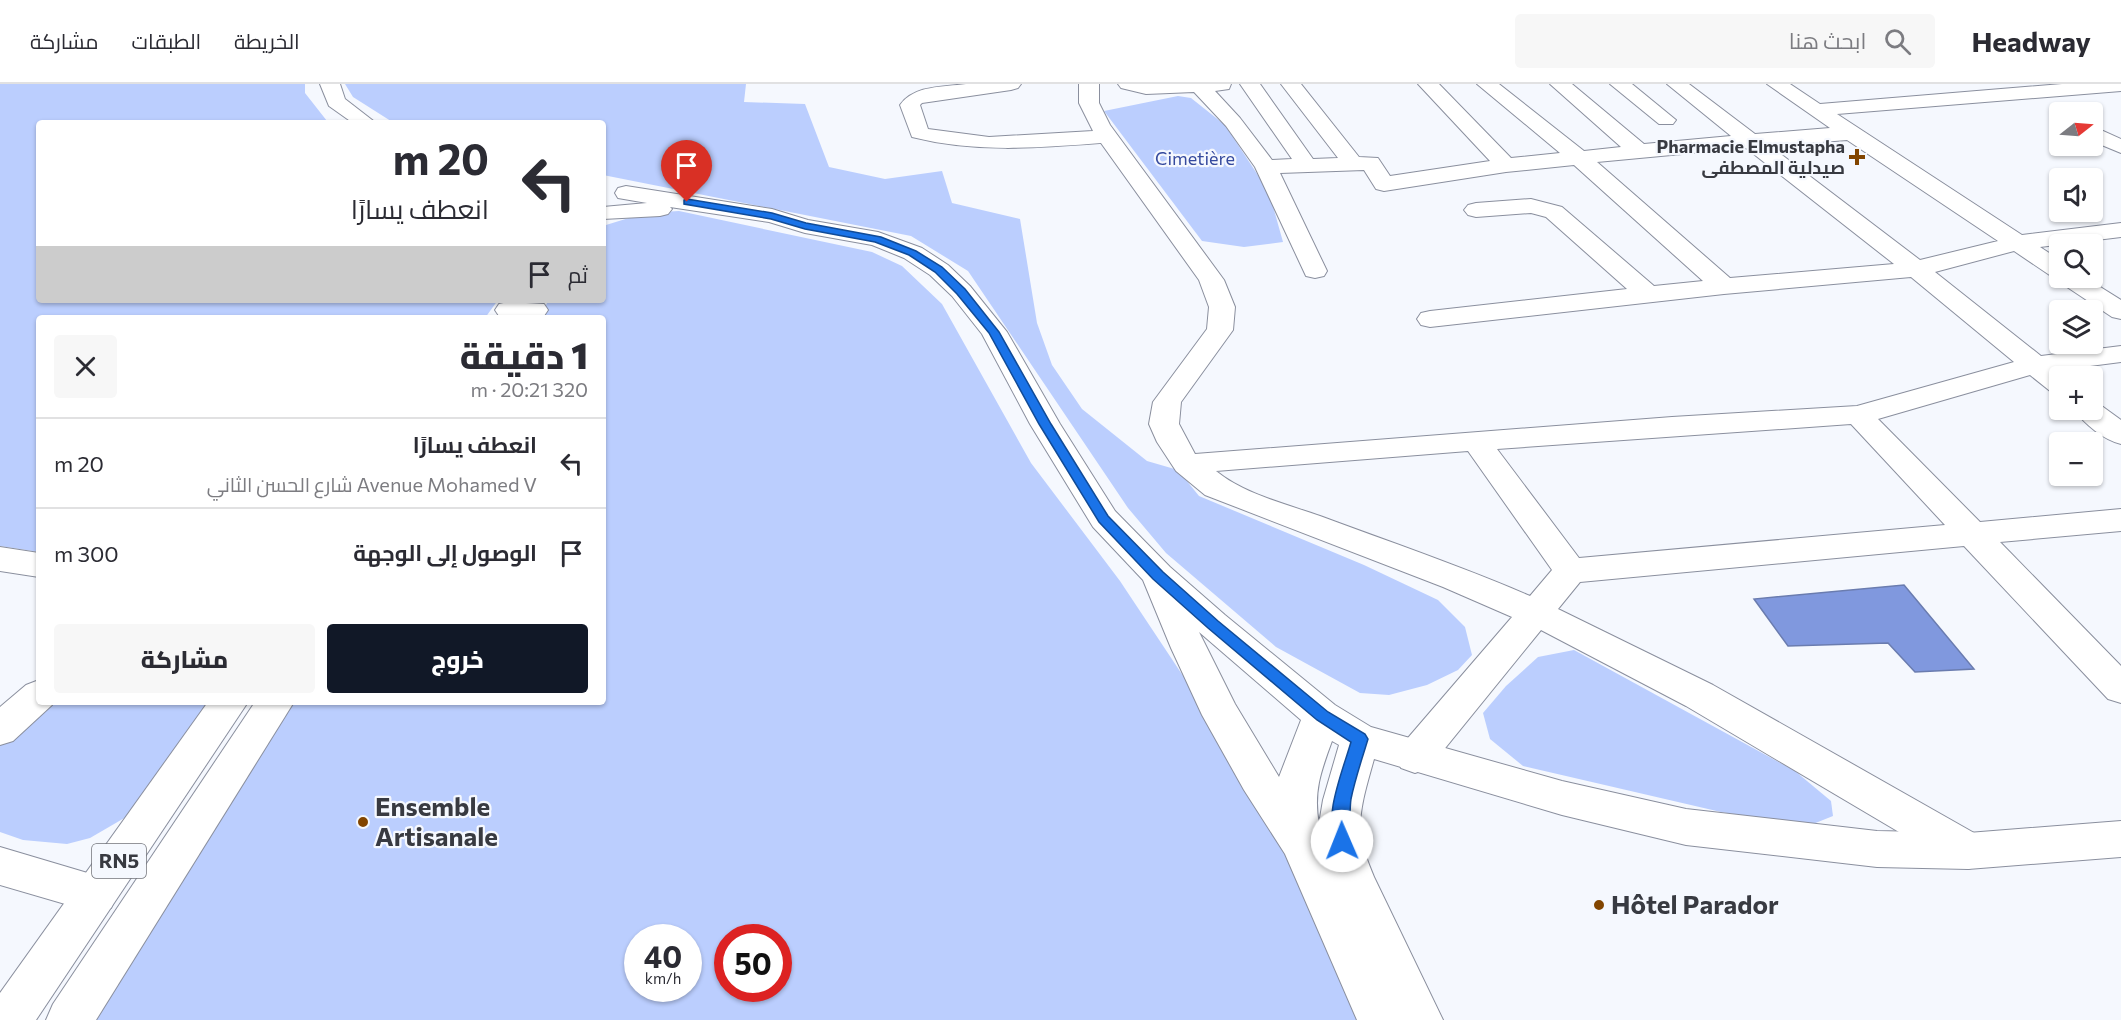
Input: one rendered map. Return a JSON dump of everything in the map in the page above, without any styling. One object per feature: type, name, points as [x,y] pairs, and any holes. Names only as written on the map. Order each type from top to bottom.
[{"type":"street","points":[[330,84],[336,102],[362,120]]},
{"type":"street","points":[[1011,84],[927,95],[915,99],[910,105],[919,133],[940,140],[1014,142],[1108,136]]},
{"type":"street","points":[[1128,84],[1146,88],[1230,84]]},
{"type":"street","points":[[1250,84],[1307,166]]},
{"type":"street","points":[[1291,84],[1353,163]]},
{"type":"street","points":[[1428,84],[1506,165]]},
{"type":"street","points":[[1487,84],[1579,158],[1724,286]]},
{"type":"street","points":[[1560,84],[1638,150]]},
{"type":"street","points":[[1620,84],[1666,120]]},
{"type":"street","points":[[1677,84],[1916,268],[2049,377]]},
{"type":"street","points":[[1777,84],[1827,109],[2049,246]]},
{"type":"street","points":[[1801,84],[1851,133],[2049,264]]},
{"type":"street","points":[[2000,84],[2049,110]]},
{"type":"street","points":[[1199,86],[1233,122],[1266,167],[1315,271]]},
{"type":"street","points":[[1827,109],[2121,86]]},
{"type":"street","points":[[1086,88],[1095,115],[1108,136],[1211,280],[1222,307],[1220,330],[1167,402],[1164,424],[1172,442],[1187,464],[1216,488],[1479,588],[1650,668],[1968,850]]},
{"type":"street","points":[[2081,89],[2111,104]]},
{"type":"street","points":[[1266,167],[1370,163],[1384,184],[1506,165],[1638,150],[1851,133]]},
{"type":"street","points":[[2103,138],[2121,147]]},
{"type":"street","points":[[606,212],[622,204],[617,188],[878,239],[913,253],[939,270],[961,291],[994,332],[1045,424],[1104,519],[1158,575],[1322,716],[1360,739],[1415,757],[1562,798],[1686,827],[1877,849],[1968,850],[2121,840]]},
{"type":"street","points":[[1476,210],[1531,206],[1554,212],[1648,294]]},
{"type":"street","points":[[606,213],[728,208]]},
{"type":"street","points":[[2103,234],[2121,230]]},
{"type":"street","points":[[1430,319],[1724,286],[1916,268],[2017,243],[2049,247]]},
{"type":"street","points":[[2103,282],[2121,294]]},
{"type":"street","points":[[2085,288],[2121,311]]},
{"type":"street","points":[[1187,464],[1476,441],[1858,415],[2034,365],[2121,354]]},
{"type":"street","points":[[1858,415],[2121,689]]},
{"type":"street","points":[[2102,420],[2121,435]]},
{"type":"street","points":[[1476,441],[1570,571]]},
{"type":"street","points":[[1415,757],[1570,571],[2121,520]]},
{"type":"street","points":[[0,559],[36,565]]},
{"type":"street","points":[[1158,575],[1184,640],[1227,729],[1266,795],[1303,847],[1365,943],[1420,1020]]},
{"type":"street","points":[[0,730],[23,698]]},
{"type":"street","name":"RN5","points":[[9,1020],[227,705]]},
{"type":"street","name":"RN5","points":[[69,1020],[274,705]]},
{"type":"street","points":[[1303,847],[1296,810],[1298,777],[1322,716]]},
{"type":"street","points":[[1360,739],[1342,800],[1339,830],[1354,881],[1380,1020]]},
{"type":"street","points":[[0,866],[107,878],[170,866]]},
{"type":"street","points":[[63,942],[117,946]]},
{"type":"green space","points":[[0,84],[305,84],[305,93],[326,120],[36,120],[36,303],[496,303],[487,315],[36,315],[36,552],[0,546]]},
{"type":"green space","points":[[345,84],[746,84],[744,102],[805,104],[829,167],[885,179],[942,171],[952,203],[1020,219],[1037,323],[1052,365],[1082,409],[1147,461],[1178,470],[1199,496],[1364,565],[1438,600],[1465,627],[1472,655],[1458,670],[1427,685],[1389,695],[1360,693],[1276,647],[1166,553],[1128,508],[968,271],[911,236],[606,176],[606,120],[389,120],[353,97]]},
{"type":"green space","name":"Cimetière","points":[[1178,96],[1191,98],[1225,125],[1269,192],[1283,242],[1244,247],[1202,241],[1104,111]]},
{"type":"green space","points":[[679,211],[872,252],[902,266],[942,304],[1031,463],[1120,581],[1211,718],[1289,842],[1360,1020],[82,1020],[286,705],[606,705],[606,315],[540,315],[547,303],[606,303],[606,225],[645,213]]},
{"type":"green space","points":[[1574,650],[1795,771],[1831,801],[1833,816],[1808,826],[1721,812],[1523,766],[1490,739],[1483,713],[1506,686],[1538,657]]},
{"type":"green space","points":[[36,704],[217,705],[133,813],[90,838],[67,844],[23,840],[0,832],[0,734]]},
{"type":"shaded area","points":[[1904,585],[1974,669],[1915,672],[1888,643],[1788,646],[1754,599]]},
{"type":"place","name":"Pharmacie Elmustapha صيدلية المصطفى","points":[[1857,157]]},
{"type":"place","name":"Ensemble Artisanale","points":[[363,822]]},
{"type":"place","name":"Hôtel Parador","points":[[1599,905]]},
{"type":"route","points":[[687,202],[772,216],[805,226],[878,239],[913,253],[939,270],[961,291],[994,332],[1045,424],[1104,519],[1158,575],[1213,624],[1322,716],[1360,739],[1342,800],[1339,830],[1342,841]]}]
